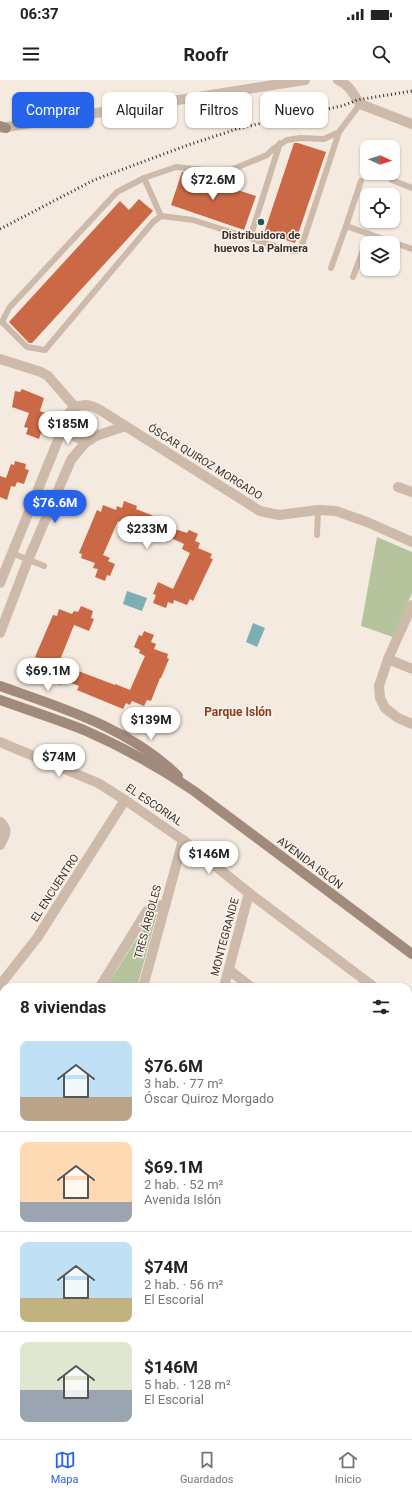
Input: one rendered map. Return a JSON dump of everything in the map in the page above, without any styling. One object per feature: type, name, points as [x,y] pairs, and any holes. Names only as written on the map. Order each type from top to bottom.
[{"type":"main road","name":"AVENIDA ISLÓN","points":[[0,686],[88,718],[108,728],[168,765],[194,791]]},
{"type":"main road","name":"AVENIDA ISLÓN","points":[[0,700],[60,721],[107,741],[152,764],[194,791],[412,954]]},
{"type":"street","points":[[2,127],[305,80]]},
{"type":"street","points":[[338,80],[344,82],[352,90],[360,104],[412,124]]},
{"type":"street","points":[[0,359],[41,372],[48,376],[75,407],[68,414],[0,583]]},
{"type":"street","name":"ÓSCAR QUIROZ MORGADO","points":[[75,407],[85,405],[96,408],[260,511],[284,515],[318,510],[336,511],[367,522],[412,542]]},
{"type":"street","points":[[0,633],[28,560],[70,460],[85,443],[96,436],[124,426]]},
{"type":"street","points":[[62,430],[85,443]]},
{"type":"street","points":[[398,487],[412,492]]},
{"type":"street","points":[[412,606],[388,659],[379,686],[380,698],[385,708],[398,718],[412,724]]},
{"type":"street","points":[[388,659],[412,669]]},
{"type":"street","name":"EL ESCORIAL","points":[[0,742],[98,782],[183,840],[249,893],[369,983]]},
{"type":"street","name":"EL ENCUENTRO","points":[[2,983],[41,932],[125,800]]},
{"type":"street","points":[[0,822],[5,828],[6,835],[0,845]]},
{"type":"street","name":"TRES ÁRBOLES","points":[[144,983],[183,840]]},
{"type":"street","name":"MONTEGRANDE","points":[[225,983],[249,893]]},
{"type":"street","points":[[103,983],[148,911],[165,904]]},
{"type":"street","points":[[229,970],[246,983]]},
{"type":"lane","points":[[339,132],[324,138],[300,138],[287,140],[267,155],[231,170],[222,172],[176,167],[144,178],[117,192],[9,308],[2,322],[27,347],[45,350],[153,222],[161,216],[193,220],[290,251],[297,251],[302,245],[339,132],[360,104]]},
{"type":"lane","points":[[250,238],[280,144]]},
{"type":"lane","points":[[144,178],[161,216]]},
{"type":"lane","points":[[392,180],[412,188]]},
{"type":"lane","points":[[331,268],[361,181]]},
{"type":"lane","points":[[346,226],[412,249]]},
{"type":"lane","points":[[353,277],[369,234]]},
{"type":"lane","points":[[317,536],[318,510]]},
{"type":"lane","points":[[12,553],[44,566]]},
{"type":"green space","points":[[377,537],[412,552],[412,593],[393,637],[361,626]]},
{"type":"green space","points":[[157,914],[138,983],[109,983],[151,916]]},
{"type":"water","points":[[127,591],[147,598],[142,611],[123,604]]},
{"type":"water","points":[[253,623],[265,628],[257,647],[246,642]]},
{"type":"building","points":[[294,143],[326,152],[295,243],[264,233]]},
{"type":"building","points":[[182,172],[256,196],[244,230],[171,205]]},
{"type":"building","points":[[139,199],[153,211],[32,343],[29,343],[9,322],[120,201],[129,210]]},
{"type":"building","points":[[22,389],[44,398],[40,411],[45,413],[43,416],[51,419],[45,435],[41,433],[39,439],[26,434],[28,428],[24,427],[29,413],[12,407],[15,391],[20,392]]},
{"type":"building","points":[[15,461],[26,464],[25,469],[29,470],[24,484],[17,482],[15,487],[11,486],[7,500],[0,497],[0,476],[6,478],[11,464],[14,465]]},
{"type":"building","points":[[124,501],[137,506],[136,509],[174,524],[172,528],[187,533],[189,530],[198,534],[195,541],[200,543],[198,548],[212,554],[210,558],[213,559],[193,601],[190,599],[187,605],[174,600],[173,604],[168,602],[166,608],[153,603],[156,595],[153,594],[158,582],[173,589],[190,553],[182,549],[184,544],[169,537],[168,542],[118,521],[103,555],[110,558],[108,561],[115,564],[110,576],[107,575],[105,581],[95,577],[98,569],[93,568],[95,563],[81,558],[82,554],[79,553],[97,510],[101,512],[103,505],[116,510],[117,506],[122,508]]},
{"type":"building","points":[[81,606],[93,611],[91,618],[94,619],[89,631],[74,625],[60,660],[66,662],[65,666],[130,690],[145,656],[139,653],[140,650],[134,647],[139,635],[142,636],[144,631],[154,635],[151,642],[156,644],[154,649],[168,654],[167,658],[169,659],[151,701],[147,700],[144,706],[132,701],[130,705],[126,703],[123,709],[77,690],[79,686],[63,680],[61,685],[51,681],[54,674],[49,672],[51,667],[37,662],[39,658],[35,657],[53,615],[57,616],[59,609],[72,614],[74,611],[78,612]]},
{"type":"railway","points":[[0,229],[94,180],[188,145],[237,129],[342,106],[357,100],[412,91]]},
{"type":"place","name":"Distribuidora de huevos La Palmera","points":[[261,222]]},
{"type":"district","name":"Parque Islón","points":[[238,712]]}]
